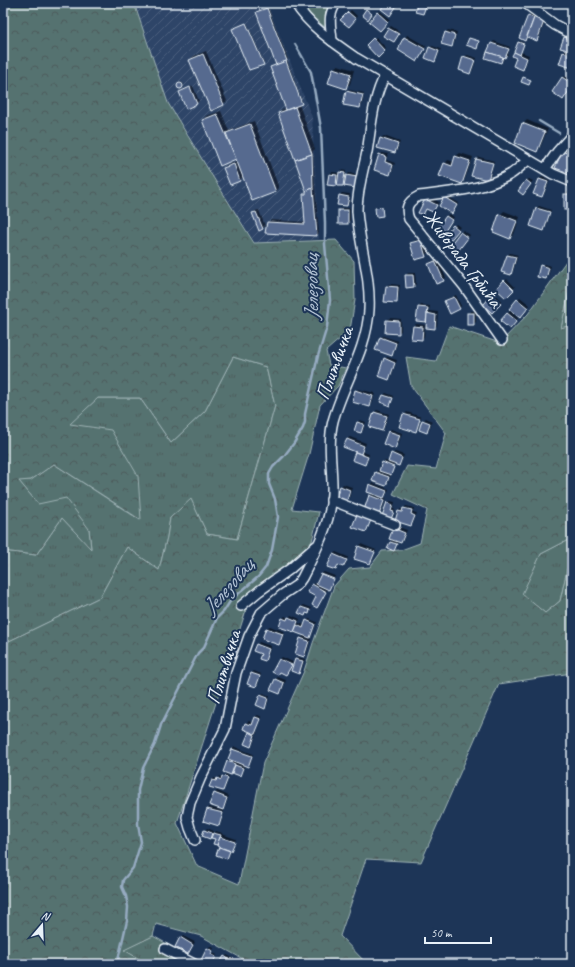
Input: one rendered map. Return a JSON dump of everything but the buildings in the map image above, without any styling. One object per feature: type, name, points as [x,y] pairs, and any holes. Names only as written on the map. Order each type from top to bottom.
[{"type":"street","points":[[295,3],[310,22],[332,41],[356,58],[528,160],[553,174],[572,182]]},
{"type":"street","points":[[332,41],[330,15],[336,3]]},
{"type":"street","points":[[525,3],[555,25],[572,34]]},
{"type":"street","name":"Плитвичка","points":[[195,840],[187,817],[190,803],[225,729],[236,673],[250,636],[261,613],[282,595],[297,585],[302,578],[327,522],[331,500],[332,479],[330,434],[340,398],[364,338],[368,320],[369,291],[357,212],[372,119],[380,85],[385,76]]},
{"type":"street","points":[[544,169],[572,135]]},
{"type":"street","name":"Живорада Грбића","points":[[502,340],[464,286],[409,219],[407,211],[412,199],[419,196],[476,188],[494,183],[512,173],[528,160]]},
{"type":"street","points":[[331,500],[395,525]]},
{"type":"street","points":[[242,606],[264,587],[290,569],[318,544]]},
{"type":"street","points":[[165,949],[194,964]]},
{"type":"shaded area","points":[[134,3],[267,3],[312,117],[319,239],[255,243],[168,103]]},
{"type":"green space","points":[[3,3],[134,3],[168,103],[254,243],[336,240],[354,261],[355,300],[350,330],[326,351],[329,365],[346,368],[338,386],[320,405],[309,454],[292,509],[319,512],[312,541],[293,571],[248,604],[177,823],[197,866],[239,884],[263,763],[304,671],[334,586],[349,569],[370,567],[382,551],[401,550],[420,543],[427,510],[393,494],[407,466],[436,469],[446,433],[411,386],[406,357],[436,361],[449,326],[500,343],[528,314],[569,257],[571,283],[561,328],[572,325],[572,538],[541,554],[522,594],[545,613],[560,601],[572,548],[572,673],[499,684],[421,862],[366,859],[340,936],[367,964],[252,964],[201,936],[156,924],[153,936],[124,950],[148,964],[3,964],[3,644],[100,597],[127,547],[159,570],[170,518],[191,499],[207,534],[237,539],[275,406],[266,367],[233,357],[205,411],[171,443],[140,398],[98,398],[70,424],[111,430],[138,476],[141,520],[54,464],[31,480],[19,481],[38,504],[66,498],[89,529],[91,549],[62,518],[36,555],[3,551]]},
{"type":"green space","points":[[303,3],[319,3],[328,6],[326,28],[309,14]]},
{"type":"green space","points":[[572,256],[572,325],[561,328],[571,283],[569,257]]},
{"type":"green space","points":[[233,357],[266,367],[275,406],[237,539],[207,534],[191,500],[170,518],[159,570],[127,547],[100,597],[3,644],[3,551],[36,555],[62,518],[91,548],[89,529],[38,504],[18,480],[31,480],[54,464],[140,520],[69,424],[98,398],[140,398],[171,443],[205,411]]},
{"type":"green space","points":[[572,538],[572,548],[560,601],[545,613],[521,594],[541,554]]},
{"type":"green space","points":[[153,936],[203,964],[148,964],[123,950]]},
{"type":"waterway","name":"Јелезовац","points":[[116,964],[127,921],[128,907],[126,896],[122,887],[123,880],[133,868],[141,842],[138,824],[138,790],[143,768],[155,744],[161,725],[198,653],[204,647],[217,618],[224,611],[231,600],[258,577],[266,567],[272,550],[278,517],[275,499],[269,484],[269,474],[273,467],[294,443],[303,428],[318,356],[327,327],[330,300],[325,244],[321,128],[311,72],[295,44]]},
{"type":"waterway","points":[[539,121],[559,133]]}]
